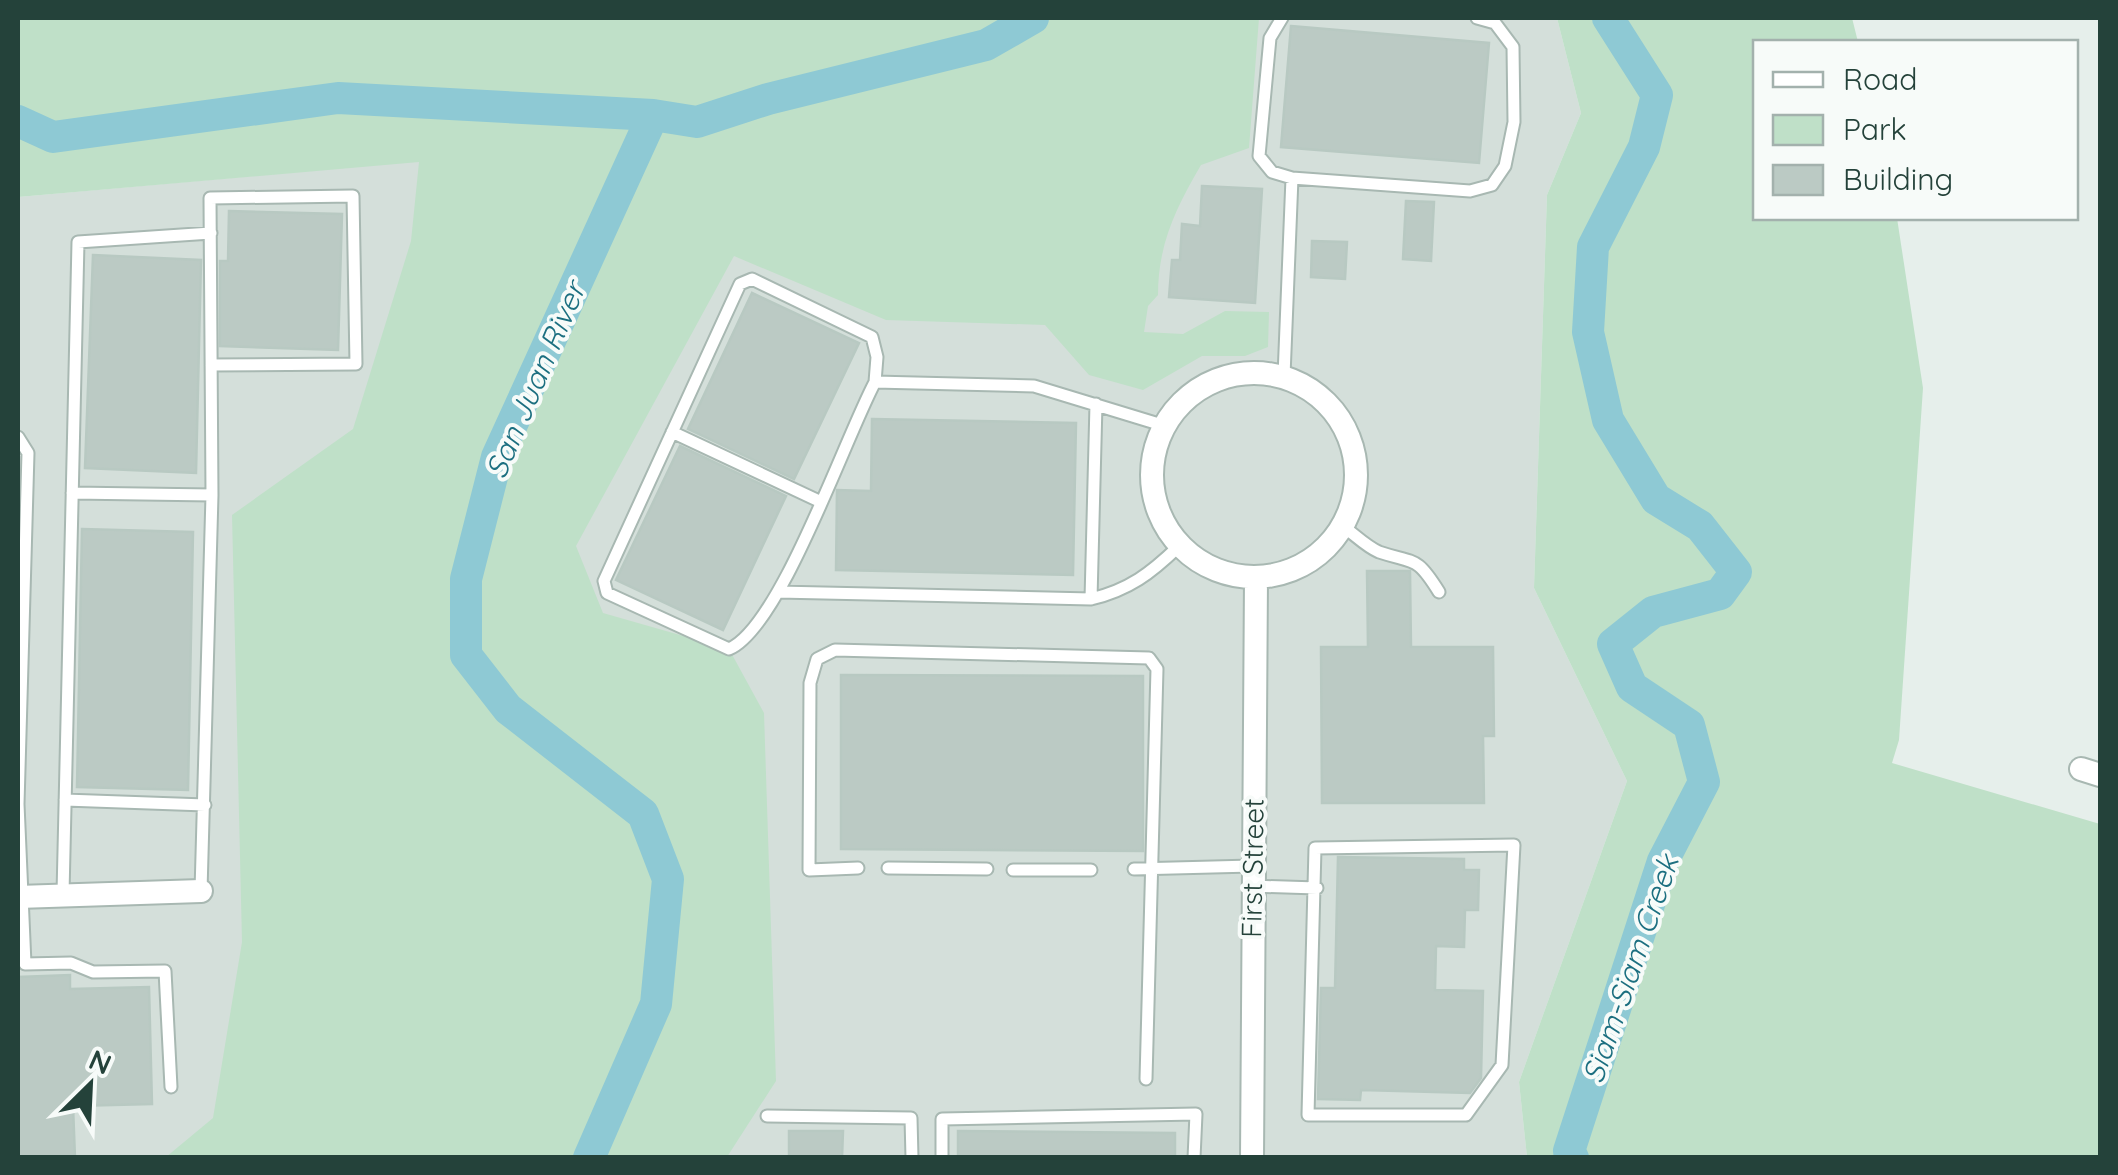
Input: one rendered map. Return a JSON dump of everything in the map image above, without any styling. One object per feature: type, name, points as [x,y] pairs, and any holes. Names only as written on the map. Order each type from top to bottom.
[{"type":"street","points":[[1237,373],[1284,376],[1316,393],[1342,420],[1356,455],[1356,492],[1344,527],[1308,564],[1256,579],[1214,571],[1178,547],[1156,510],[1150,466],[1162,425],[1194,390],[1208,384],[1237,373]]},
{"type":"street","name":"First Street","points":[[1252,1158],[1256,579]]},
{"type":"street","points":[[19,897],[201,890]]},
{"type":"lane","points":[[1282,18],[1270,38],[1259,156],[1272,172],[1292,178],[1470,191],[1492,186],[1505,166],[1514,122],[1513,47],[1495,23],[1477,18]]},
{"type":"lane","points":[[1284,376],[1292,178]]},
{"type":"lane","points":[[201,890],[212,496],[210,198],[353,196],[356,364],[212,365]]},
{"type":"lane","points":[[64,894],[78,242],[211,234]]},
{"type":"lane","points":[[752,280],[872,337],[878,357],[874,382],[778,592],[742,644],[729,649],[607,593],[604,581],[740,284],[752,280]]},
{"type":"lane","points":[[874,382],[1034,386],[1162,425]]},
{"type":"lane","points":[[1092,599],[1096,404]]},
{"type":"lane","points":[[672,432],[819,501]]},
{"type":"lane","points":[[18,437],[28,453],[18,804],[19,897],[25,964],[70,963],[93,972],[165,971],[171,1087]]},
{"type":"lane","points":[[72,493],[212,496]]},
{"type":"lane","points":[[1344,527],[1376,551],[1406,556],[1415,562],[1439,592]]},
{"type":"lane","points":[[778,592],[1092,599],[1119,592],[1146,577],[1178,547]]},
{"type":"lane","points":[[858,868],[810,870],[810,683],[817,659],[834,650],[1150,658],[1157,669],[1146,1079]]},
{"type":"lane","points":[[65,800],[205,806]]},
{"type":"lane","points":[[1514,845],[1502,1066],[1466,1115],[1308,1114],[1317,888],[1315,848],[1514,845]]},
{"type":"lane","points":[[888,868],[986,869]]},
{"type":"lane","points":[[1134,869],[1252,876],[1317,888]]},
{"type":"lane","points":[[1013,870],[1091,870]]},
{"type":"lane","points":[[942,1158],[942,1119],[1196,1114],[1194,1158]]},
{"type":"lane","points":[[767,1116],[911,1118],[912,1158]]},
{"type":"shaded area","points":[[1212,18],[1557,18],[1581,113],[1547,195],[1534,588],[1627,781],[1519,1082],[1527,1157],[18,1158],[18,197],[419,161]]},
{"type":"green space","points":[[18,18],[1259,18],[1249,148],[1201,165],[1170,227],[1161,259],[1158,295],[1148,306],[1144,332],[1183,334],[1225,311],[1269,312],[1268,347],[1245,356],[1202,356],[1143,390],[1089,375],[1045,325],[886,320],[734,256],[576,546],[603,613],[729,649],[764,713],[776,1081],[727,1157],[166,1157],[213,1118],[242,942],[232,515],[353,429],[411,241],[419,162],[18,197]]},
{"type":"green space","points":[[1557,18],[1852,18],[1858,40],[1753,40],[1753,220],[1897,220],[1923,388],[1899,740],[1892,763],[2100,824],[2100,1157],[1527,1157],[1519,1082],[1627,781],[1534,588],[1547,195],[1581,113]]},
{"type":"building","points":[[1291,26],[1489,43],[1479,163],[1281,147]]},
{"type":"building","points":[[1202,186],[1262,189],[1255,303],[1169,297],[1172,260],[1180,260],[1182,224],[1200,226]]},
{"type":"building","points":[[1406,201],[1434,202],[1431,261],[1403,259]]},
{"type":"building","points":[[229,211],[342,214],[338,350],[220,346],[220,261],[228,261]]},
{"type":"building","points":[[1312,241],[1347,242],[1345,279],[1311,277]]},
{"type":"building","points":[[93,255],[201,260],[196,473],[85,468]]},
{"type":"building","points":[[752,293],[859,343],[794,479],[688,429]]},
{"type":"building","points":[[872,419],[1076,423],[1073,575],[836,570],[837,490],[871,491]]},
{"type":"building","points":[[680,446],[786,496],[723,630],[616,580]]},
{"type":"building","points":[[82,529],[193,532],[188,790],[77,787]]},
{"type":"building","points":[[1367,571],[1410,571],[1411,647],[1493,647],[1494,736],[1483,736],[1484,803],[1322,803],[1321,647],[1368,647]]},
{"type":"building","points":[[841,675],[1143,676],[1143,851],[841,849]]},
{"type":"building","points":[[1338,857],[1464,859],[1464,870],[1479,870],[1478,910],[1465,910],[1464,947],[1436,946],[1435,990],[1483,991],[1481,1078],[1470,1093],[1361,1090],[1360,1100],[1318,1099],[1321,988],[1335,988]]},
{"type":"building","points":[[70,975],[70,989],[149,987],[152,1104],[73,1106],[75,1158],[18,1158],[18,977]]},
{"type":"building","points":[[789,1131],[843,1131],[842,1158],[789,1158]]},
{"type":"building","points":[[958,1131],[1175,1133],[1175,1158],[958,1158]]},
{"type":"waterway","points":[[18,121],[53,137],[338,98],[653,115],[697,122],[768,99],[986,45],[1033,18]]},
{"type":"waterway","name":"Siam-Siam Creek","points":[[1573,1158],[1569,1151],[1663,861],[1704,782],[1689,725],[1632,687],[1613,644],[1653,612],[1720,594],[1736,572],[1700,526],[1656,499],[1608,420],[1588,332],[1593,247],[1644,147],[1657,95],[1608,18]]},
{"type":"waterway","name":"San Juan River","points":[[589,1158],[656,1004],[668,879],[643,814],[508,709],[466,655],[466,579],[497,457],[653,115]]}]
